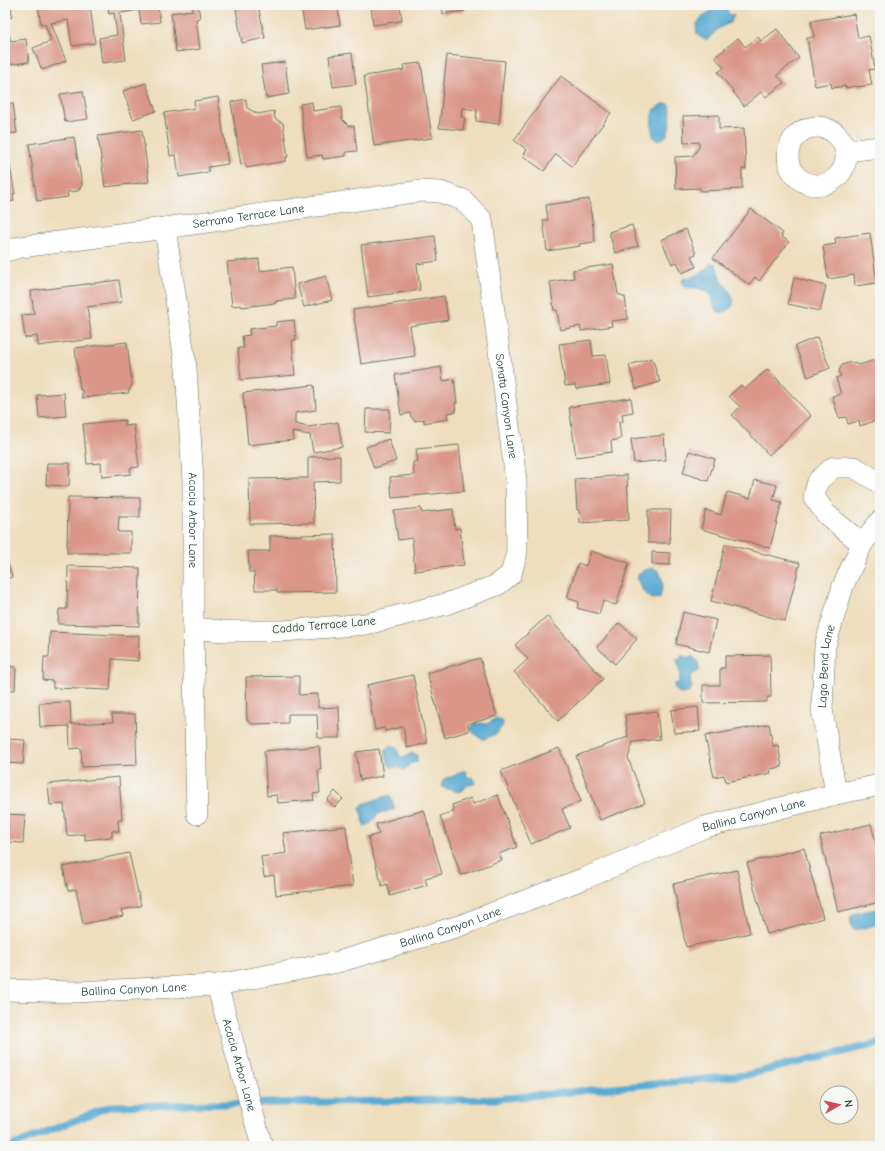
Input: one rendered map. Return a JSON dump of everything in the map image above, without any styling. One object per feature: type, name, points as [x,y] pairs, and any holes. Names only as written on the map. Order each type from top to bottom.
[{"type":"street","points":[[846,151],[880,147]]},
{"type":"street","name":"Serrano Terrace Lane","points":[[5,251],[21,247],[420,191],[440,192],[463,200],[482,220]]},
{"type":"street","name":"Sonata Canyon Lane","points":[[482,220],[516,480],[517,552],[511,574],[497,585]]},
{"type":"street","name":"Acacia Arbor Lane","points":[[165,228],[186,368],[193,481],[193,628],[197,814]]},
{"type":"street","points":[[862,544],[826,514],[814,496],[818,481],[834,467],[854,467],[880,483]]},
{"type":"street","name":"Lago Bend Lane","points":[[836,794],[822,709],[825,646],[843,586],[862,544],[880,521]]},
{"type":"street","name":"Caddo Terrace Lane","points":[[193,628],[222,631],[283,631],[366,624],[446,604],[497,585]]},
{"type":"street","name":"Ballina Canyon Lane","points":[[5,990],[76,992],[217,985],[338,962],[459,926],[588,877],[705,827],[836,794],[880,785]]},
{"type":"street","name":"Acacia Arbor Lane","points":[[217,985],[262,1146]]},
{"type":"water","points":[[721,7],[726,7],[728,13],[734,15],[731,22],[719,28],[708,39],[701,38],[696,30],[697,24],[706,14]]},
{"type":"water","points":[[662,104],[669,104],[671,110],[669,130],[664,138],[658,141],[654,138],[652,119],[655,109]]},
{"type":"water","points":[[711,263],[716,264],[720,277],[733,299],[732,307],[724,312],[717,311],[712,297],[708,292],[699,288],[685,287],[682,282],[683,279],[696,276],[706,269]]},
{"type":"water","points":[[653,568],[659,571],[663,582],[660,598],[652,599],[643,591],[637,579],[641,572]]},
{"type":"water","points":[[681,656],[685,656],[686,658],[692,656],[696,659],[699,666],[699,671],[691,675],[690,681],[692,688],[688,693],[680,694],[675,689],[674,685],[680,681],[677,660]]},
{"type":"water","points":[[496,718],[502,720],[503,725],[496,734],[484,739],[473,733],[471,729],[473,725],[480,723],[487,724]]},
{"type":"water","points":[[391,745],[395,746],[399,755],[404,758],[412,753],[417,755],[417,762],[409,764],[406,769],[403,770],[398,767],[391,767],[389,765],[385,750]]},
{"type":"water","points":[[462,771],[466,771],[467,777],[474,778],[475,783],[467,785],[464,789],[458,792],[445,789],[442,786],[444,779],[454,776]]},
{"type":"water","points":[[390,795],[395,809],[377,814],[372,822],[364,826],[360,808],[363,804]]},
{"type":"water","points":[[880,908],[880,924],[855,930],[852,928],[850,918],[853,914]]},
{"type":"building","points":[[5,5],[11,5],[12,17],[5,18]]},
{"type":"building","points":[[38,5],[90,5],[95,43],[72,46],[68,20],[51,23],[66,61],[42,70],[33,48],[51,41],[45,24],[41,24]]},
{"type":"building","points":[[108,5],[158,5],[160,22],[141,24],[139,10],[120,13],[126,60],[102,63],[99,38],[117,35],[114,13],[109,14]]},
{"type":"building","points":[[192,5],[198,5],[200,18],[196,19],[200,49],[176,52],[171,13],[193,10]]},
{"type":"building","points":[[258,5],[265,38],[242,43],[236,9]]},
{"type":"building","points":[[301,5],[352,5],[352,7],[338,9],[340,25],[305,30]]},
{"type":"building","points":[[371,5],[400,5],[402,21],[373,25]]},
{"type":"building","points":[[442,5],[464,5],[465,11],[443,14]]},
{"type":"building","points":[[876,5],[880,5],[880,19],[878,19]]},
{"type":"building","points":[[854,14],[858,38],[869,36],[875,69],[869,70],[872,85],[832,88],[831,83],[815,86],[807,38],[814,37],[811,21]]},
{"type":"building","points":[[5,22],[11,41],[26,39],[29,62],[5,65]]},
{"type":"building","points":[[777,29],[799,58],[777,75],[784,83],[766,97],[761,92],[744,106],[718,72],[724,68],[715,57],[738,38],[745,47],[758,37],[761,41]]},
{"type":"building","points":[[352,53],[356,84],[333,87],[329,56]]},
{"type":"building","points":[[447,55],[505,61],[499,124],[476,121],[477,110],[462,108],[461,117],[465,117],[463,130],[439,128]]},
{"type":"building","points":[[285,62],[289,94],[266,98],[261,65]]},
{"type":"building","points":[[421,63],[432,138],[374,146],[364,76],[404,70],[403,65]]},
{"type":"building","points":[[561,76],[611,113],[572,166],[556,154],[544,171],[523,156],[527,150],[514,140]]},
{"type":"building","points":[[146,83],[156,111],[133,119],[123,91]]},
{"type":"building","points":[[83,91],[88,119],[65,122],[60,94]]},
{"type":"building","points":[[218,97],[228,164],[208,167],[209,172],[179,177],[176,155],[170,156],[164,113],[195,108],[194,101]]},
{"type":"building","points":[[246,99],[247,108],[258,114],[274,111],[275,119],[283,123],[288,157],[286,157],[286,161],[246,168],[246,164],[241,165],[231,102]]},
{"type":"building","points":[[312,102],[313,111],[341,107],[342,119],[349,126],[354,126],[357,151],[346,152],[346,156],[323,159],[322,155],[307,157],[300,104]]},
{"type":"building","points":[[13,103],[17,133],[5,134],[5,105]]},
{"type":"building","points":[[719,115],[719,129],[744,128],[746,169],[742,169],[742,189],[701,191],[700,188],[676,189],[675,157],[693,156],[699,147],[699,142],[684,143],[683,116]]},
{"type":"building","points":[[142,130],[149,182],[105,187],[98,136]]},
{"type":"building","points":[[74,137],[82,185],[78,191],[67,192],[68,197],[37,201],[29,144]]},
{"type":"building","points":[[5,151],[8,155],[15,194],[13,194],[14,201],[5,203]]},
{"type":"building","points":[[589,199],[595,242],[547,251],[543,220],[548,220],[546,205]]},
{"type":"building","points":[[751,209],[783,233],[781,236],[789,242],[759,281],[755,277],[749,285],[713,258]]},
{"type":"building","points":[[632,225],[638,246],[615,253],[609,232]]},
{"type":"building","points":[[686,229],[696,254],[691,256],[696,267],[682,273],[677,262],[672,264],[661,240]]},
{"type":"building","points":[[870,233],[877,283],[855,286],[854,275],[828,279],[823,246],[836,244],[835,238]]},
{"type":"building","points":[[435,236],[438,261],[417,264],[420,290],[368,297],[361,245]]},
{"type":"building","points":[[259,259],[260,271],[292,267],[295,299],[242,307],[241,305],[232,306],[227,262]]},
{"type":"building","points":[[613,264],[618,294],[625,297],[628,319],[611,321],[612,326],[581,331],[580,326],[560,330],[557,310],[554,310],[550,282],[574,278],[573,270]]},
{"type":"building","points":[[326,276],[332,300],[304,307],[297,284]]},
{"type":"building","points":[[794,278],[826,286],[820,311],[788,304]]},
{"type":"building","points":[[119,280],[122,302],[87,307],[92,339],[38,346],[37,336],[25,338],[22,315],[34,314],[31,291]]},
{"type":"building","points":[[444,296],[448,320],[410,326],[415,356],[361,364],[353,310]]},
{"type":"building","points":[[294,320],[296,340],[292,340],[295,375],[241,380],[238,348],[244,348],[242,336],[250,335],[249,329],[276,326],[276,322]]},
{"type":"building","points":[[817,337],[830,368],[808,377],[795,346]]},
{"type":"building","points":[[591,340],[593,356],[606,355],[610,384],[576,389],[575,385],[565,386],[559,344]]},
{"type":"building","points":[[127,342],[132,385],[128,393],[82,398],[75,348]]},
{"type":"building","points":[[652,358],[660,382],[636,389],[629,365]]},
{"type":"building","points":[[875,360],[880,377],[880,419],[860,426],[859,421],[848,424],[846,417],[839,418],[832,396],[841,394],[836,378],[841,376],[839,371],[842,365],[851,362],[859,365]]},
{"type":"building","points":[[441,367],[443,381],[454,379],[457,403],[455,403],[456,412],[447,413],[448,419],[424,423],[424,419],[415,421],[411,417],[410,413],[401,415],[395,375]]},
{"type":"building","points":[[768,369],[811,416],[769,455],[732,415],[740,407],[729,396],[741,385],[745,389]]},
{"type":"building","points":[[314,385],[316,410],[295,413],[295,424],[309,427],[338,422],[342,447],[313,452],[310,435],[292,432],[293,440],[248,445],[243,393]]},
{"type":"building","points":[[64,393],[66,416],[39,418],[37,395]]},
{"type":"building","points":[[631,398],[633,412],[622,414],[623,422],[619,422],[621,439],[611,441],[612,452],[576,457],[569,407]]},
{"type":"building","points":[[366,409],[390,409],[389,433],[365,432]]},
{"type":"building","points":[[125,420],[125,426],[134,425],[139,467],[130,468],[131,474],[102,477],[101,463],[87,464],[83,424]]},
{"type":"building","points":[[664,435],[666,460],[634,463],[631,439]]},
{"type":"building","points":[[389,439],[396,461],[374,468],[366,447]]},
{"type":"building","points":[[459,445],[464,491],[392,498],[390,477],[414,475],[413,462],[418,461],[416,449]]},
{"type":"building","points":[[689,451],[715,459],[708,481],[683,473]]},
{"type":"building","points":[[340,456],[340,481],[313,482],[314,523],[250,524],[249,479],[308,478],[308,457]]},
{"type":"building","points":[[47,463],[70,463],[69,486],[46,485]]},
{"type":"building","points":[[627,475],[629,520],[580,523],[579,510],[577,510],[575,479]]},
{"type":"building","points":[[755,480],[777,485],[773,500],[782,502],[770,548],[701,529],[706,510],[721,515],[727,492],[750,498]]},
{"type":"building","points":[[68,497],[140,498],[140,517],[119,517],[118,532],[131,532],[131,553],[67,553]]},
{"type":"building","points":[[421,508],[422,513],[453,509],[455,529],[460,528],[464,565],[415,571],[412,538],[398,540],[394,511]]},
{"type":"building","points":[[648,510],[671,510],[670,543],[648,543]]},
{"type":"building","points":[[335,534],[336,592],[277,593],[277,590],[255,590],[254,572],[249,572],[248,551],[270,551],[270,536]]},
{"type":"building","points":[[725,544],[800,563],[785,621],[711,601]]},
{"type":"building","points":[[591,551],[629,563],[616,605],[603,601],[599,614],[577,608],[579,602],[567,598],[578,563],[586,566]]},
{"type":"building","points":[[652,552],[670,553],[670,565],[652,564]]},
{"type":"building","points":[[5,553],[12,577],[5,579]]},
{"type":"building","points":[[68,566],[140,568],[139,626],[58,624],[59,609],[67,609]]},
{"type":"building","points":[[683,612],[716,620],[709,652],[676,644]]},
{"type":"building","points":[[547,616],[603,679],[558,721],[514,672],[528,659],[515,645]]},
{"type":"building","points":[[619,623],[637,639],[615,664],[597,647]]},
{"type":"building","points":[[50,632],[139,636],[138,661],[112,659],[110,690],[53,688],[53,681],[43,680],[44,657],[49,657]]},
{"type":"building","points":[[770,655],[771,697],[767,697],[767,702],[703,703],[703,685],[720,685],[720,668],[725,668],[725,656]]},
{"type":"building","points":[[480,658],[497,716],[468,724],[469,731],[445,738],[427,673]]},
{"type":"building","points":[[5,666],[16,667],[15,690],[5,690]]},
{"type":"building","points":[[413,675],[427,743],[407,748],[403,727],[385,731],[384,728],[375,730],[367,685]]},
{"type":"building","points":[[299,676],[299,695],[318,694],[318,708],[339,707],[340,738],[318,738],[317,714],[288,714],[288,723],[252,724],[247,720],[246,677]]},
{"type":"building","points":[[70,702],[71,724],[113,722],[112,714],[135,714],[137,765],[82,767],[81,748],[70,749],[69,726],[40,727],[39,703]]},
{"type":"building","points":[[698,707],[700,731],[674,733],[671,710]]},
{"type":"building","points":[[657,711],[660,739],[633,742],[628,758],[645,803],[600,820],[576,756],[628,737],[625,715]]},
{"type":"building","points":[[769,724],[773,746],[778,745],[782,767],[770,769],[771,773],[726,782],[724,775],[714,777],[705,736]]},
{"type":"building","points":[[5,739],[25,740],[23,764],[5,763]]},
{"type":"building","points":[[319,746],[321,770],[318,770],[320,793],[313,794],[314,800],[278,803],[277,795],[267,796],[264,751]]},
{"type":"building","points":[[559,748],[581,801],[562,809],[570,828],[531,844],[501,771]]},
{"type":"building","points":[[379,749],[383,776],[360,780],[356,752]]},
{"type":"building","points":[[119,777],[122,820],[118,820],[119,831],[112,831],[112,837],[85,840],[85,834],[67,836],[64,804],[50,805],[48,784]]},
{"type":"building","points":[[335,791],[343,799],[335,807],[327,800]]},
{"type":"building","points":[[498,795],[517,847],[499,854],[502,860],[461,875],[440,816],[454,811],[452,805],[471,798],[473,804]]},
{"type":"building","points":[[424,810],[442,874],[425,878],[427,885],[390,896],[387,884],[382,886],[368,837],[379,834],[376,824]]},
{"type":"building","points":[[5,814],[25,815],[23,843],[5,842]]},
{"type":"building","points":[[871,824],[880,859],[880,902],[838,912],[820,836]]},
{"type":"building","points":[[346,826],[353,886],[276,895],[274,875],[264,877],[261,857],[286,853],[283,833]]},
{"type":"building","points":[[804,848],[823,918],[767,934],[747,863]]},
{"type":"building","points":[[129,853],[141,906],[121,910],[123,916],[83,924],[76,889],[68,891],[63,867]]},
{"type":"building","points":[[737,870],[750,933],[686,947],[673,884]]},
{"type":"waterway","points":[[11,1146],[111,1106],[496,1099],[746,1075],[880,1043]]}]
